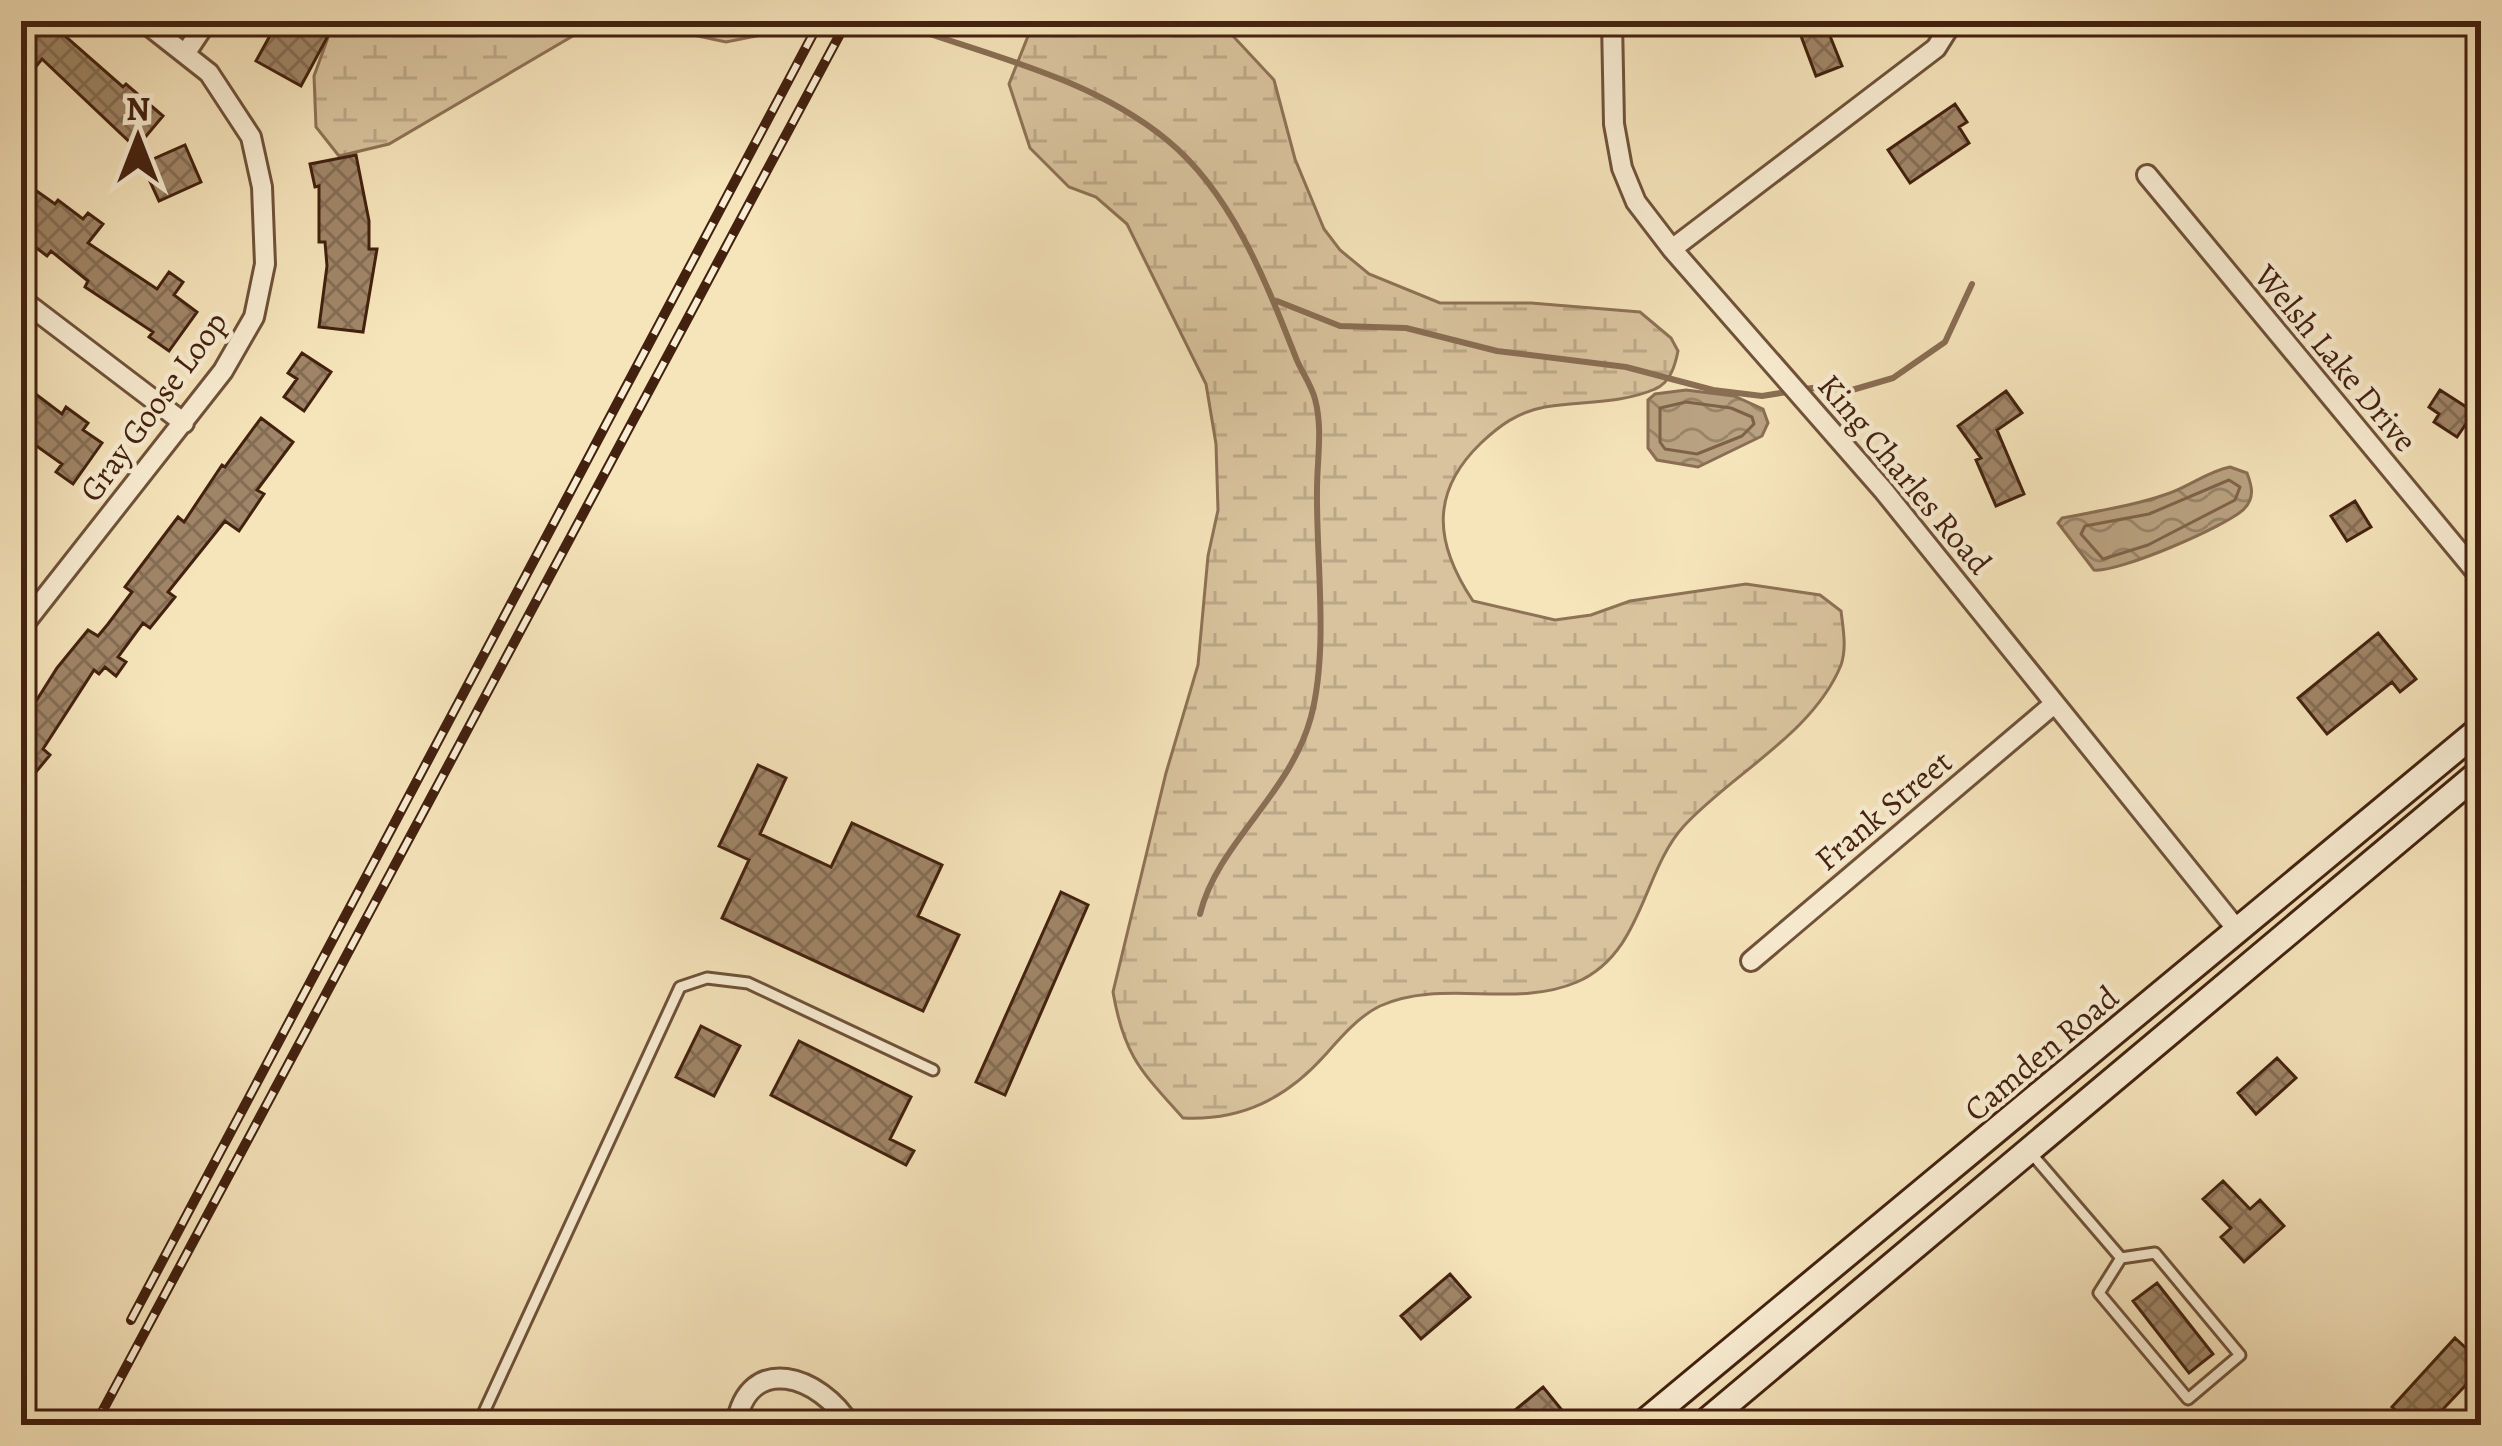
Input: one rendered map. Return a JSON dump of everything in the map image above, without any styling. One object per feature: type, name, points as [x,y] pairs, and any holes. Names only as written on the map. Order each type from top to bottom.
[{"type":"main road","name":"Camden Road","points":[[1641,1425],[2481,728]]},
{"type":"main road","points":[[2288,937],[2283,928],[2289,921],[2436,793],[2481,740]]},
{"type":"main road","name":"Camden Road","points":[[1702,1425],[2481,771]]},
{"type":"main road","points":[[2037,1146],[2136,1048],[2245,958],[2251,947],[2239,932]]},
{"type":"street","name":"Gray Goose Loop","points":[[21,628],[223,370],[254,317],[265,264],[262,187],[251,136],[209,73],[143,21]]},
{"type":"street","points":[[185,53],[207,21]]},
{"type":"street","name":"King Charles Road","points":[[1612,21],[1614,124],[1622,168],[1636,202],[1883,490],[2239,932]]},
{"type":"street","points":[[1672,249],[1936,48],[1953,21]]},
{"type":"street","name":"Welsh Lake Drive","points":[[2146,175],[2481,578]]},
{"type":"street","points":[[21,299],[184,423]]},
{"type":"street","name":"Frank Street","points":[[1751,961],[2054,704]]},
{"type":"street","points":[[736,1425],[740,1401],[754,1384],[775,1380],[802,1382],[819,1390],[838,1405],[850,1425]]},
{"type":"lane","points":[[478,1425],[680,987],[707,978],[748,983],[933,1070]]},
{"type":"lane","points":[[2037,1146],[2121,1258]]},
{"type":"lane","points":[[2155,1253],[2240,1355],[2188,1399],[2099,1293],[2121,1258],[2155,1253]]},
{"type":"green space","points":[[334,21],[787,21],[767,34],[726,42],[660,28],[583,30],[389,144],[339,156],[316,127],[314,76]]},
{"type":"green space","points":[[1041,21],[1219,21],[1274,80],[1295,159],[1324,229],[1369,274],[1440,303],[1531,303],[1640,312],[1671,338],[1677,357],[1660,386],[1628,397],[1526,412],[1495,430],[1464,462],[1452,481],[1443,519],[1451,559],[1473,601],[1555,620],[1591,615],[1630,601],[1746,584],[1820,595],[1841,611],[1843,658],[1828,690],[1791,733],[1683,827],[1658,867],[1629,932],[1599,969],[1553,990],[1428,994],[1380,1006],[1351,1027],[1296,1083],[1262,1104],[1225,1115],[1183,1118],[1136,1061],[1113,992],[1166,773],[1198,665],[1208,556],[1218,510],[1216,444],[1206,384],[1127,224],[1096,197],[1069,187],[1030,148],[1009,84],[1032,26]]},
{"type":"water","points":[[1686,390],[1734,396],[1763,409],[1768,423],[1762,436],[1698,467],[1657,460],[1648,448],[1648,400],[1655,394]]},
{"type":"water","points":[[2230,467],[2249,478],[2251,496],[2244,509],[2195,537],[2125,564],[2094,570],[2058,523],[2062,518],[2154,498]]},
{"type":"building","points":[[21,21],[48,21],[163,116],[136,148],[42,59],[34,69],[21,59]]},
{"type":"building","points":[[278,21],[336,21],[301,86],[256,61]]},
{"type":"building","points":[[1826,26],[1842,66],[1816,76],[1801,36]]},
{"type":"building","points":[[1955,104],[1967,122],[1959,127],[1969,143],[1910,183],[1888,150]]},
{"type":"building","points":[[185,145],[201,182],[159,201],[142,164]]},
{"type":"building","points":[[356,155],[369,221],[369,249],[377,249],[363,332],[319,327],[327,266],[325,242],[319,242],[319,186],[315,187],[310,164]]},
{"type":"building","points":[[21,180],[55,204],[58,200],[83,219],[88,213],[103,224],[88,243],[157,289],[169,272],[183,282],[174,295],[197,312],[169,351],[149,337],[153,332],[85,287],[88,281],[51,251],[47,256],[21,236]]},
{"type":"building","points":[[302,353],[331,372],[304,411],[284,397],[297,379],[288,373]]},
{"type":"building","points":[[21,383],[62,414],[66,407],[88,423],[83,430],[102,443],[73,484],[56,472],[62,464],[21,435]]},
{"type":"building","points":[[2440,390],[2474,412],[2457,437],[2434,422],[2439,414],[2429,407]]},
{"type":"building","points":[[2006,391],[2022,413],[1997,430],[2024,494],[1996,506],[1976,460],[1981,458],[1958,426]]},
{"type":"building","points":[[261,418],[293,442],[257,490],[264,494],[239,531],[225,521],[168,592],[175,597],[150,628],[143,623],[118,657],[126,662],[116,676],[105,667],[99,674],[94,670],[43,749],[50,755],[21,790],[21,725],[57,668],[88,630],[98,636],[108,624],[132,592],[125,587],[178,517],[184,522]]},
{"type":"building","points":[[2355,501],[2371,527],[2347,541],[2331,516]]},
{"type":"building","points":[[2378,633],[2416,679],[2400,692],[2392,682],[2327,734],[2298,698]]},
{"type":"building","points":[[758,765],[786,778],[760,834],[831,867],[852,823],[942,865],[918,916],[959,935],[923,1011],[722,918],[749,860],[719,846]]},
{"type":"building","points":[[1061,892],[1088,905],[1005,1095],[976,1082]]},
{"type":"building","points":[[701,1026],[740,1046],[714,1096],[676,1077]]},
{"type":"building","points":[[799,1041],[911,1097],[890,1139],[914,1151],[906,1165],[771,1095]]},
{"type":"building","points":[[2277,1058],[2296,1078],[2256,1114],[2238,1093]]},
{"type":"building","points":[[2223,1181],[2250,1209],[2260,1200],[2284,1226],[2244,1262],[2221,1237],[2231,1228],[2203,1199]]},
{"type":"building","points":[[1450,1274],[1470,1297],[1421,1339],[1401,1316]]},
{"type":"building","points":[[2157,1283],[2213,1354],[2189,1373],[2133,1301]]},
{"type":"building","points":[[2455,1338],[2481,1362],[2481,1369],[2428,1425],[2411,1425],[2392,1407]]},
{"type":"building","points":[[1543,1387],[1574,1425],[1497,1425]]},
{"type":"waterway","points":[[892,21],[1070,83],[1137,118],[1167,140],[1210,186],[1245,240],[1313,393],[1319,433],[1321,634],[1311,717],[1287,771],[1222,864],[1200,914]]},
{"type":"waterway","points":[[1277,301],[1340,326],[1406,328],[1497,351],[1626,367],[1713,390],[1762,396],[1812,388],[1852,390],[1893,378],[1945,342],[1972,284]]},
{"type":"railway","points":[[131,1320],[820,21]]},
{"type":"railway","points":[[95,1425],[847,21]]}]
